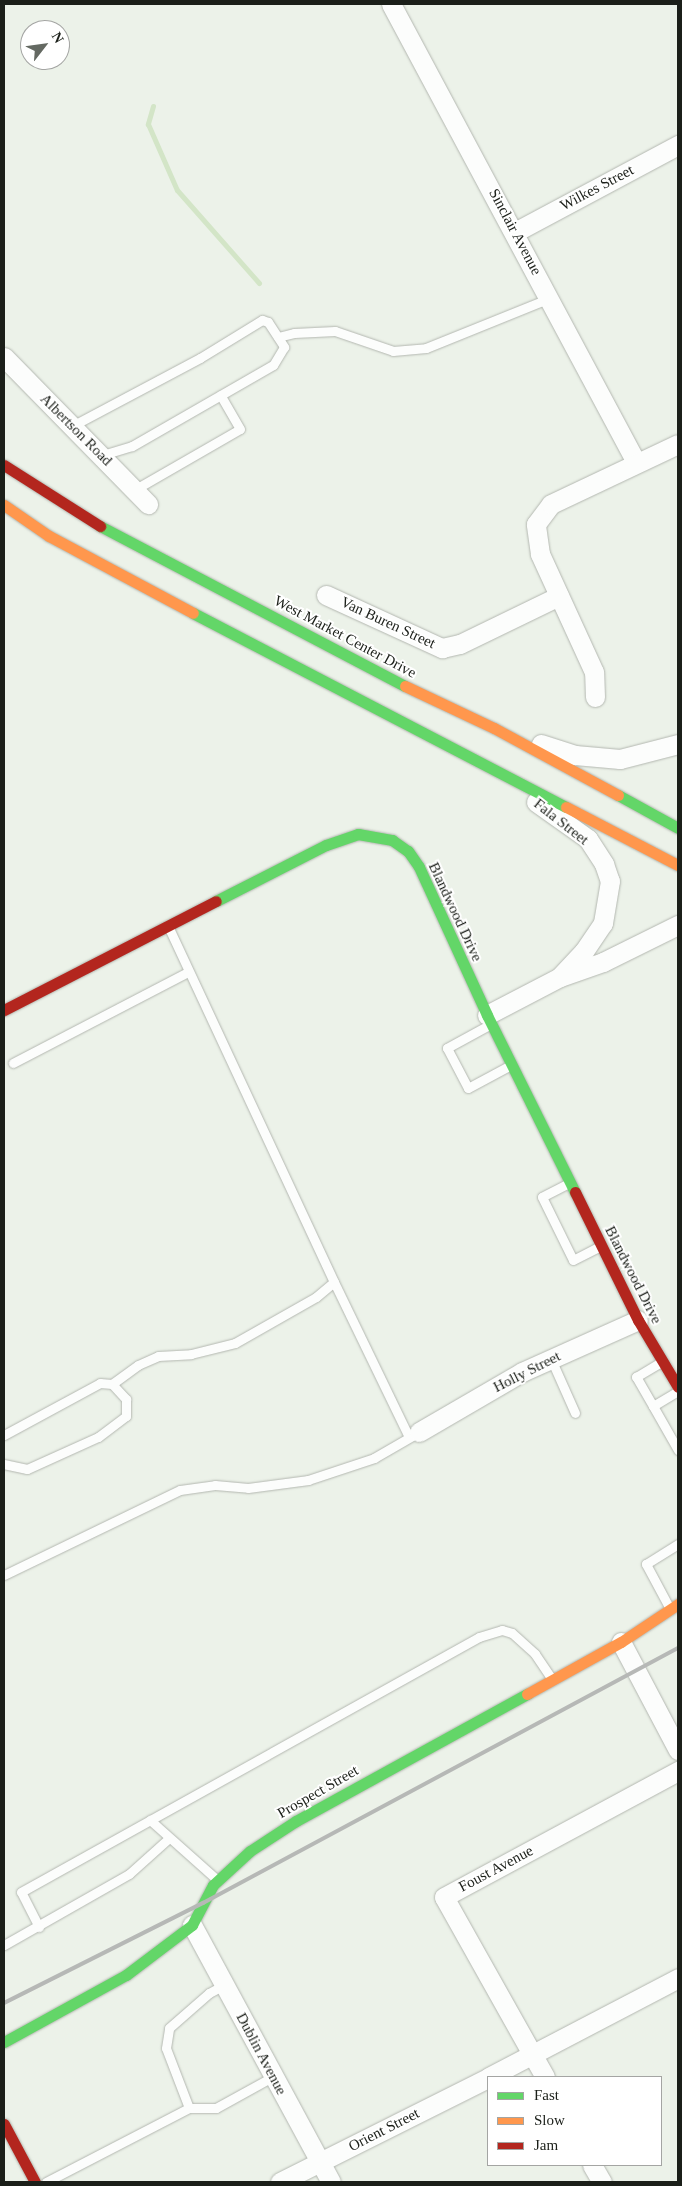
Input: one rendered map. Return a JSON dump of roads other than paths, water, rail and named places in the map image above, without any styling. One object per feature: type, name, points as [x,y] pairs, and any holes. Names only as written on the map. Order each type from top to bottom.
[{"type":"street","name":"Sinclair Avenue","points":[[391,4],[515,232],[636,462]]},
{"type":"street","name":"Wilkes Street","points":[[515,232],[678,144]]},
{"type":"street","name":"Albertson Road","points":[[4,356],[148,504]]},
{"type":"street","points":[[595,697],[594,672],[540,554],[536,524],[551,504],[636,462],[678,444]]},
{"type":"street","name":"West Market Center Drive","points":[[4,465],[78,515],[424,696],[494,728],[678,828]]},
{"type":"street","points":[[4,505],[49,536],[678,864]]},
{"type":"street","name":"Van Buren Street","points":[[326,595],[442,648],[460,644],[559,596]]},
{"type":"street","points":[[494,728],[575,755],[620,758],[678,744]]},
{"type":"street","name":"Fala Street","points":[[480,762],[588,839],[604,864],[610,881],[603,923],[584,951],[560,977]]},
{"type":"street","name":"Blandwood Drive","points":[[4,1010],[326,844],[358,834],[392,840],[408,850],[419,867],[489,1020],[601,1246],[638,1320],[678,1387]]},
{"type":"street","name":"Fala Street","points":[[489,1020],[560,977],[603,962],[678,925]]},
{"type":"street","name":"Holly Street","points":[[414,1435],[522,1372],[638,1320]]},
{"type":"street","name":"Prospect Street","points":[[4,2042],[126,1975],[192,1925],[217,1880],[250,1851],[296,1821],[621,1642],[674,1607]]},
{"type":"street","points":[[621,1642],[678,1750]]},
{"type":"street","name":"Foust Avenue","points":[[544,2076],[444,1897],[678,1771]]},
{"type":"street","name":"Dublin Avenue","points":[[192,1925],[331,2182]]},
{"type":"street","name":"Orient Street","points":[[493,2076],[678,1978]]},
{"type":"street","name":"Orient Street","points":[[280,2182],[487,2079]]},
{"type":"street","points":[[4,2124],[36,2182]]},
{"type":"street","points":[[593,2166],[602,2182]]},
{"type":"lane","points":[[278,338],[294,333],[335,331],[393,351],[426,348],[550,298]]},
{"type":"lane","points":[[72,426],[210,352],[262,320],[268,322],[284,347],[273,365],[132,446],[102,455]]},
{"type":"lane","points":[[134,490],[240,429],[220,395]]},
{"type":"lane","points":[[4,1575],[180,1490],[215,1485],[248,1488],[308,1480],[374,1458],[414,1435],[334,1282],[168,926]]},
{"type":"lane","points":[[13,1063],[188,972]]},
{"type":"lane","points":[[489,1020],[447,1048],[468,1088],[512,1065]]},
{"type":"lane","points":[[570,1183],[542,1197],[573,1260],[601,1246]]},
{"type":"lane","points":[[4,1435],[100,1383],[112,1384],[138,1365],[158,1356],[191,1354],[235,1343],[316,1297],[334,1282]]},
{"type":"lane","points":[[551,1359],[575,1413]]},
{"type":"lane","points":[[663,1361],[636,1377],[678,1450]]},
{"type":"lane","points":[[4,1464],[27,1469],[120,1423],[126,1416],[126,1399],[112,1384]]},
{"type":"lane","points":[[653,1406],[678,1391]]},
{"type":"lane","points":[[674,1607],[646,1564],[678,1544]]},
{"type":"lane","points":[[39,1927],[21,1892],[479,1637],[502,1630],[512,1633],[535,1654],[552,1679]]},
{"type":"lane","points":[[150,1820],[168,1839],[217,1880]]},
{"type":"lane","points":[[4,1945],[39,1927],[129,1874],[168,1839]]},
{"type":"lane","points":[[188,2108],[166,2048],[168,2028],[209,1992],[224,1985]]},
{"type":"lane","points":[[46,2182],[188,2108],[216,2108],[274,2076]]},
{"type":"waterway","points":[[153,106],[148,124],[177,190],[259,283]]},
{"type":"railway","points":[[4,2003],[203,1903],[678,1648]]}]
